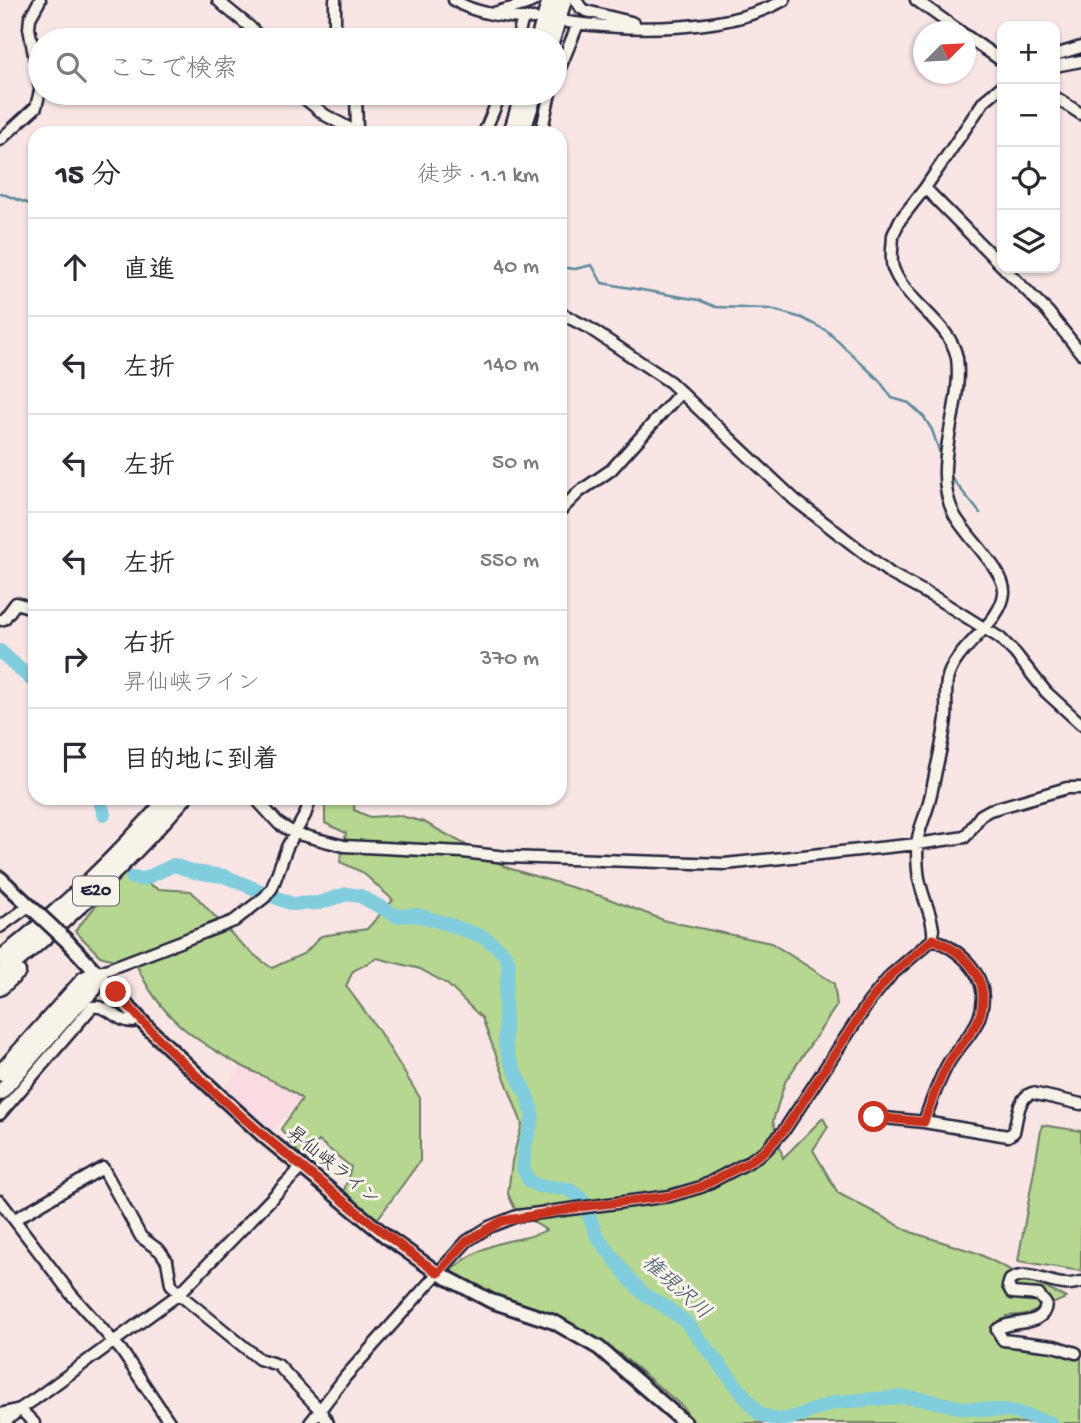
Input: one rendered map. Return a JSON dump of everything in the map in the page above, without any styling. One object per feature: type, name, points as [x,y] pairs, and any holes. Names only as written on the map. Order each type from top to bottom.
[{"type":"highway","points":[[542,28],[550,0]]},
{"type":"highway","points":[[556,28],[564,0]]},
{"type":"highway","points":[[513,126],[519,105]]},
{"type":"highway","points":[[524,126],[531,105]]},
{"type":"highway","name":"E20","points":[[4,955],[110,862],[162,805]]},
{"type":"highway","name":"E20","points":[[0,975],[117,871],[178,805]]},
{"type":"highway","points":[[0,988],[76,910]]},
{"type":"highway","points":[[0,1074],[94,989],[98,974]]},
{"type":"highway","points":[[0,1095],[25,1054]]},
{"type":"main road","name":"昇仙峡ライン","points":[[0,878],[67,941],[137,1017],[219,1095],[387,1237],[438,1273],[491,1301],[554,1322],[584,1338],[685,1423]]},
{"type":"street","points":[[29,28],[30,18],[40,0]]},
{"type":"street","points":[[218,0],[253,28]]},
{"type":"street","points":[[335,0],[335,28]]},
{"type":"street","points":[[454,0],[464,7],[534,18]]},
{"type":"street","points":[[494,13],[535,0]]},
{"type":"street","points":[[576,0],[586,11],[631,22],[637,27]]},
{"type":"street","points":[[567,40],[572,23],[637,27],[688,26],[733,19],[784,0]]},
{"type":"street","points":[[916,0],[946,21]]},
{"type":"street","points":[[520,28],[523,18]]},
{"type":"street","points":[[976,43],[997,57]]},
{"type":"street","points":[[1060,53],[1081,47]]},
{"type":"street","points":[[1060,64],[1081,61]]},
{"type":"street","points":[[310,1423],[346,1376],[467,1241],[502,1221],[580,1207],[670,1196],[701,1187],[737,1169],[766,1150],[785,1129],[869,1002],[891,975],[933,939],[934,930],[919,880],[917,844],[939,754],[950,671],[956,659],[984,628],[1000,605],[1004,594],[1002,582],[994,566],[967,535],[953,512],[945,487],[947,452],[957,386],[957,356],[949,338],[902,284],[893,268],[893,235],[900,220],[984,101],[997,90]]},
{"type":"street","points":[[1060,100],[1081,114]]},
{"type":"street","points":[[0,140],[36,105]]},
{"type":"street","points":[[313,105],[346,126]]},
{"type":"street","points":[[357,105],[358,126]]},
{"type":"street","points":[[487,126],[496,105]]},
{"type":"street","points":[[543,126],[547,105]]},
{"type":"street","points":[[925,188],[997,261]]},
{"type":"street","points":[[1009,273],[1048,312],[1081,353]]},
{"type":"street","points":[[567,317],[655,371],[681,392],[795,500],[891,574],[1000,638],[1046,692],[1081,724]]},
{"type":"street","points":[[567,504],[579,492],[611,470],[681,392]]},
{"type":"street","points":[[0,620],[4,619],[16,603],[28,607]]},
{"type":"street","points":[[261,805],[279,824],[294,833],[344,846],[506,857],[707,864],[965,837],[974,823],[990,810],[1067,788],[1081,788]]},
{"type":"street","points":[[98,974],[234,921],[265,897],[272,888],[309,805]]},
{"type":"street","points":[[0,927],[32,908]]},
{"type":"street","points":[[924,1122],[934,1092],[948,1064],[980,1017],[982,1000],[981,981],[976,972],[946,945],[933,939]]},
{"type":"street","points":[[0,1114],[92,1007],[104,1007],[125,1022],[133,1022],[137,1017]]},
{"type":"street","points":[[874,1117],[1008,1136],[1014,1132],[1026,1095],[1032,1093],[1081,1104]]},
{"type":"street","points":[[4,1423],[179,1294],[302,1167]]},
{"type":"street","points":[[15,1219],[103,1168],[141,1237],[160,1251],[167,1261],[171,1284],[179,1294],[259,1360],[278,1365],[320,1410],[328,1423]]},
{"type":"street","points":[[0,1201],[71,1294],[114,1343],[170,1423]]},
{"type":"street","points":[[1076,1353],[1054,1346],[1003,1340],[997,1330],[1006,1324],[1031,1321],[1045,1310],[1046,1304],[1039,1295],[1012,1293],[1008,1286],[1010,1280],[1016,1276],[1065,1284],[1081,1282]]},
{"type":"street","points":[[0,1413],[20,1409]]},
{"type":"street","points":[[20,1409],[34,1423]]},
{"type":"shaded area","points":[[242,1066],[285,1085],[302,1099],[265,1137],[219,1095]]},
{"type":"green space","points":[[325,805],[354,805],[354,810],[370,817],[397,815],[424,822],[508,868],[604,897],[666,921],[771,943],[834,983],[837,1005],[785,1082],[773,1121],[783,1158],[823,1118],[828,1127],[813,1150],[838,1193],[911,1232],[977,1253],[1066,1298],[1029,1314],[1007,1316],[1004,1345],[1081,1352],[1081,1423],[693,1423],[683,1407],[619,1353],[449,1272],[484,1249],[546,1230],[516,1211],[508,1194],[512,1161],[522,1124],[482,1018],[447,984],[420,969],[377,958],[353,971],[346,986],[377,1028],[420,1098],[420,1161],[376,1221],[344,1191],[351,1167],[319,1141],[304,1161],[281,1129],[302,1099],[192,1035],[156,999],[137,966],[100,956],[75,931],[124,871],[158,889],[191,891],[239,942],[272,968],[305,953],[321,936],[367,929],[393,900],[362,872],[340,862],[346,833],[325,823]]},
{"type":"green space","points":[[1042,1125],[1081,1131],[1081,1271],[1018,1261]]},
{"type":"waterway","points":[[0,193],[28,203]]},
{"type":"waterway","points":[[567,268],[592,265],[602,283],[699,300],[716,307],[770,309],[802,318],[827,331],[879,380],[892,398],[909,403],[924,417],[932,430],[942,459]]},
{"type":"waterway","points":[[949,475],[980,513]]},
{"type":"waterway","name":"権現沢川","points":[[0,651],[28,677]]},
{"type":"waterway","name":"権現沢川","points":[[101,805],[104,814]]},
{"type":"waterway","name":"権現沢川","points":[[132,878],[144,879],[174,865],[194,872],[224,876],[292,904],[319,903],[347,894],[360,896],[397,916],[417,915],[448,924],[483,937],[495,945],[509,963],[505,998],[505,1044],[529,1100],[533,1118],[525,1146],[523,1168],[529,1181],[539,1186],[568,1189],[579,1196],[597,1236],[632,1282],[645,1295],[686,1322],[759,1414],[778,1420],[836,1402],[902,1397],[963,1408],[1011,1411],[1051,1423]]},
{"type":"route","points":[[116,992],[148,1028],[265,1137],[387,1237],[438,1273],[467,1241],[502,1221],[517,1216],[670,1196],[701,1187],[747,1163],[766,1150],[785,1129],[849,1030],[891,975],[933,939],[946,945],[976,972],[983,988],[980,1017],[948,1064],[934,1092],[924,1122],[874,1117]]}]
